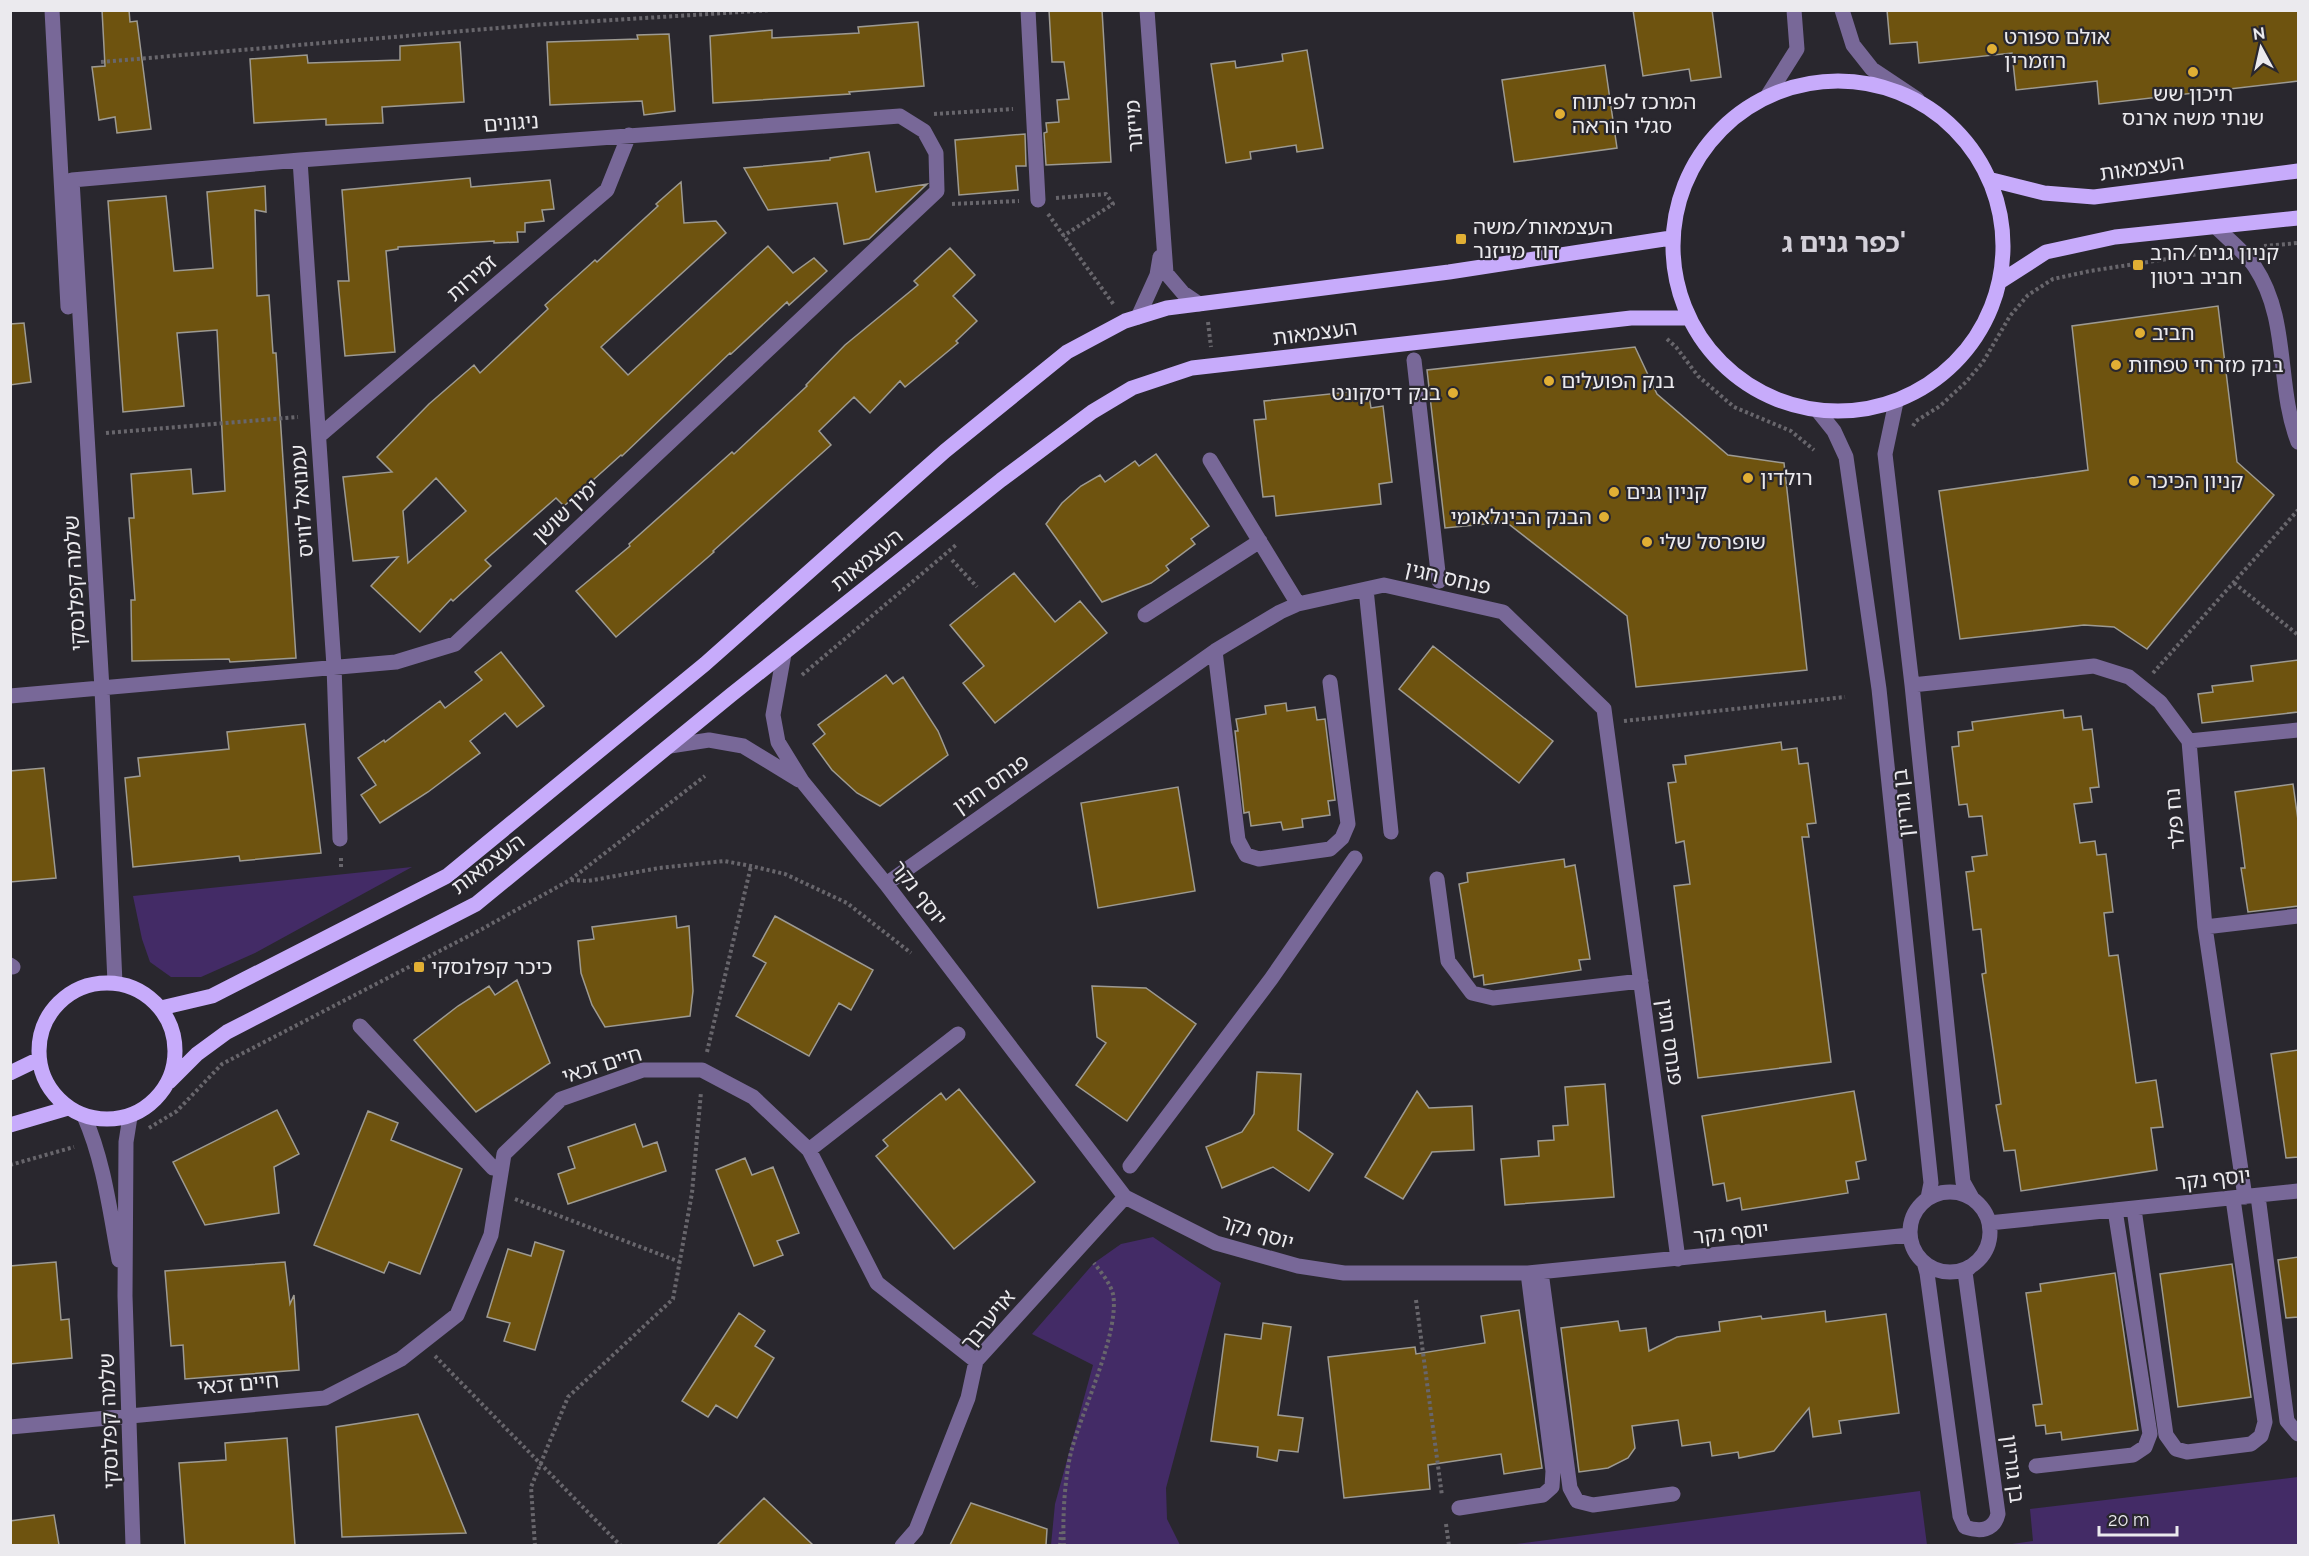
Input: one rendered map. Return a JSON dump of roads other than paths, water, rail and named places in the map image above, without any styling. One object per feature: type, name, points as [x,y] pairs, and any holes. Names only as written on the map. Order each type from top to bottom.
[{"type":"main road","points":[[1817,81],[1868,82],[1917,99],[1961,133],[1992,180],[2004,230],[2001,281],[1981,332],[1944,374],[1896,402],[1858,411],[1818,411],[1765,395],[1720,363],[1688,318],[1678,293],[1672,266],[1671,238],[1679,194],[1700,153],[1730,119],[1768,95],[1817,81]]},
{"type":"main road","name":"העצמאות","points":[[1992,180],[2044,193],[2094,197],[2298,171]]},
{"type":"main road","points":[[2001,281],[2046,252],[2115,237],[2298,219]]},
{"type":"main road","name":"העצמאות","points":[[161,1008],[212,996],[447,876],[705,664],[945,451],[1067,352],[1132,319],[1167,308],[1449,272],[1671,238]]},
{"type":"main road","name":"העצמאות","points":[[169,1082],[197,1054],[228,1032],[476,904],[1001,480],[1092,412],[1132,388],[1192,368],[1631,318],[1688,318]]},
{"type":"main road","points":[[96,983],[115,983],[133,987],[148,996],[161,1008],[171,1025],[176,1044],[175,1063],[169,1082],[157,1099],[130,1117],[101,1120],[84,1116],[68,1108],[54,1095],[44,1078],[39,1059],[40,1038],[47,1017],[60,1001],[77,989],[96,983]]},
{"type":"main road","points":[[10,1073],[39,1059]]},
{"type":"main road","points":[[10,1125],[68,1108]]},
{"type":"street","points":[[52,10],[68,307]]},
{"type":"street","points":[[1028,10],[1038,200]]},
{"type":"street","name":"מייזנר","points":[[1147,10],[1166,273],[1183,293],[1202,304]]},
{"type":"street","points":[[1768,95],[1797,49],[1794,10]]},
{"type":"street","points":[[1842,10],[1853,45],[1872,69],[1917,99]]},
{"type":"street","name":"ניגונים","points":[[72,180],[300,160],[900,116],[924,131],[936,153],[937,191]]},
{"type":"street","name":"זמירות","points":[[319,436],[607,190],[629,135]]},
{"type":"street","name":"עמנואל לוויס","points":[[300,160],[334,666],[340,839]]},
{"type":"street","name":"שלמה קפלנסקי","points":[[72,180],[102,689],[115,983]]},
{"type":"street","name":"ימין שושן","points":[[10,696],[396,662],[455,644],[937,191]]},
{"type":"street","points":[[2216,227],[2255,266],[2268,294],[2278,325],[2289,410],[2298,442]]},
{"type":"street","name":"מייזנר","points":[[1132,319],[1157,275],[1163,239]]},
{"type":"street","points":[[1414,360],[1440,581]]},
{"type":"street","name":"בן גוריון","points":[[1896,402],[1885,454],[1912,685],[1963,1182],[1972,1198]]},
{"type":"street","name":"בן גוריון","points":[[1818,411],[1834,431],[1846,457],[1872,642],[1931,1183],[1928,1198]]},
{"type":"street","points":[[1210,460],[1298,604]]},
{"type":"street","points":[[1145,615],[1260,541]]},
{"type":"street","name":"פנחס חגין","points":[[886,884],[1215,651],[1280,612],[1298,604],[1384,585],[1503,612],[1604,709],[1677,1259]]},
{"type":"street","points":[[1366,589],[1391,832]]},
{"type":"street","points":[[1215,651],[1238,840],[1246,855],[1259,859],[1330,849],[1342,838],[1348,824],[1330,682]]},
{"type":"street","name":"יוסף נקר","points":[[784,654],[773,715],[777,742],[802,781],[886,884],[1125,1197],[1216,1243],[1298,1266],[1344,1273],[1534,1273],[1910,1235]]},
{"type":"street","points":[[1912,685],[2094,666],[2129,677],[2160,702],[2189,741],[2298,730]]},
{"type":"street","name":"יוסף נקר","points":[[669,746],[710,740],[743,747],[802,781]]},
{"type":"street","name":"נח פלר","points":[[2189,741],[2205,927],[2245,1197]]},
{"type":"street","points":[[1130,1167],[1271,979],[1355,858]]},
{"type":"street","points":[[1437,879],[1448,961],[1472,993],[1493,998],[1641,981]]},
{"type":"street","points":[[2205,927],[2298,916]]},
{"type":"street","points":[[360,1026],[494,1168]]},
{"type":"street","points":[[808,1150],[958,1034]]},
{"type":"street","name":"חיים זכאי","points":[[10,1427],[325,1398],[401,1359],[457,1315],[491,1235],[504,1154],[561,1099],[643,1070],[702,1070],[753,1097],[808,1150],[877,1283],[976,1361]]},
{"type":"street","name":"שלמה קפלנסקי","points":[[84,1116],[94,1141],[102,1173],[125,1296]]},
{"type":"street","name":"שלמה קפלנסקי","points":[[130,1117],[126,1142],[125,1296],[133,1545]]},
{"type":"street","name":"יוסף נקר","points":[[1989,1223],[2298,1191]]},
{"type":"street","points":[[1950,1192],[1972,1198],[1980,1205],[1989,1223],[1990,1235],[1987,1247],[1980,1258],[1971,1266],[1959,1271],[1947,1272],[1924,1262],[1912,1245],[1910,1235],[1914,1214],[1928,1198],[1939,1193],[1950,1192]]},
{"type":"street","name":"אויערבך","points":[[902,1545],[916,1530],[968,1398],[976,1361],[1125,1197]]},
{"type":"street","points":[[2134,1209],[2166,1435],[2176,1449],[2187,1452],[2251,1444],[2261,1436],[2265,1422],[2245,1197]]},
{"type":"street","points":[[2245,1197],[2287,1421],[2298,1434]]},
{"type":"street","points":[[2036,1466],[2133,1455],[2145,1447],[2150,1434],[2115,1210]]},
{"type":"street","name":"בן גוריון","points":[[1924,1262],[1928,1273],[1960,1516],[1965,1527],[1977,1531],[1988,1529],[1996,1523],[1998,1514],[1965,1272],[1971,1266]]},
{"type":"street","points":[[1534,1273],[1570,1488],[1577,1501],[1593,1505],[1673,1494]]},
{"type":"street","points":[[1459,1508],[1543,1496],[1552,1487],[1553,1471],[1534,1273]]},
{"type":"place","name":"אולם ספורט רוזמרין","points":[[1992,49]]},
{"type":"place","name":"תיכון שש שנתי משה ארנס","points":[[2193,72]]},
{"type":"place","name":"המרכז לפיתוח סגלי הוראה","points":[[1560,114]]},
{"type":"place","name":"העצמאות/משה דוד מייזנר","points":[[1461,239]]},
{"type":"place","name":"קניון גנים/הרב חביב ביטון","points":[[2138,265]]},
{"type":"place","name":"חביב","points":[[2140,333]]},
{"type":"place","name":"בנק מזרחי טפחות","points":[[2116,365]]},
{"type":"place","name":"בנק הפועלים","points":[[1549,381]]},
{"type":"place","name":"בנק דיסקונט","points":[[1453,393]]},
{"type":"place","name":"רולדין","points":[[1748,478]]},
{"type":"place","name":"קניון הכיכר","points":[[2134,481]]},
{"type":"place","name":"קניון גנים","points":[[1614,492]]},
{"type":"place","name":"הבנק הבינלאומי","points":[[1604,517]]},
{"type":"place","name":"שופרסל שלי","points":[[1647,542]]},
{"type":"place","name":"כיכר קפלנסקי","points":[[419,967]]},
{"type":"district","name":"כפר גנים ג'","points":[[1844,243]]}]
